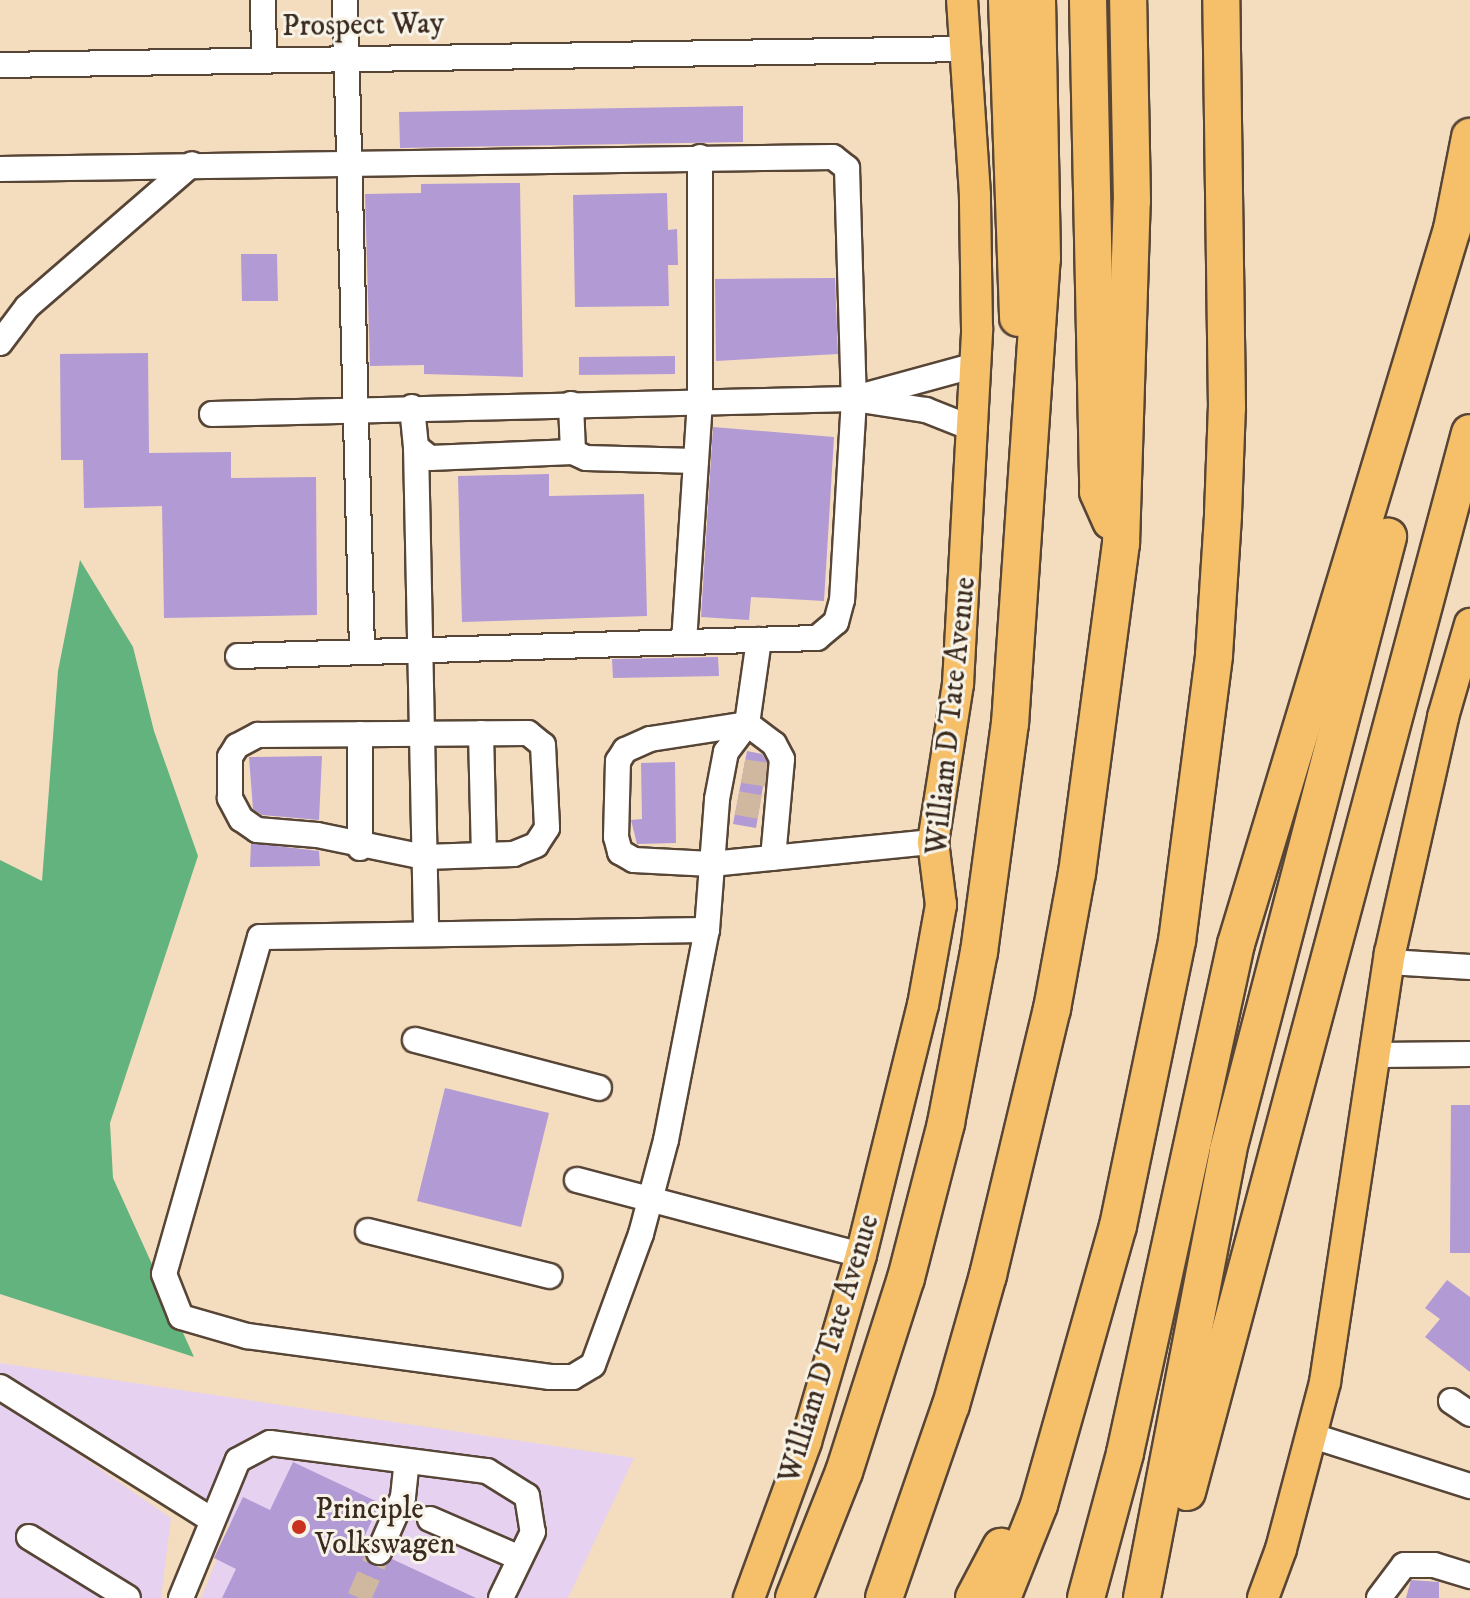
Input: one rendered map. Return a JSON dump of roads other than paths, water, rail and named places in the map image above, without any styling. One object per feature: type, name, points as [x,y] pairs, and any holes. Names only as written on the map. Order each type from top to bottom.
[{"type":"highway","points":[[1007,0],[1020,379],[1031,402]]},
{"type":"highway","points":[[794,1598],[844,1472],[906,1278],[971,1001],[1010,724],[1042,259],[1037,0]]},
{"type":"highway","points":[[1088,0],[1098,492],[1121,544]]},
{"type":"highway","points":[[884,1598],[951,1405],[1015,1171],[1052,1009],[1077,873],[1121,544],[1132,201],[1128,0]]},
{"type":"highway","points":[[1002,1598],[1039,1505],[1118,1226],[1177,941],[1214,655],[1227,407],[1221,0]]},
{"type":"highway","points":[[1086,1598],[1125,1453],[1236,944],[1452,229],[1470,137]]},
{"type":"highway","points":[[1142,1598],[1228,1150],[1312,815],[1458,277],[1452,229]]},
{"type":"highway","points":[[1159,1598],[1470,433]]},
{"type":"highway","points":[[974,1598],[995,1554],[1039,1505]]},
{"type":"main road","name":"William D Tate Avenue","points":[[749,1598],[806,1442],[861,1255],[923,1005],[941,905],[933,842],[958,684],[976,365],[975,195],[962,0]]},
{"type":"main road","points":[[1263,1598],[1313,1436],[1378,1055],[1389,962],[1443,717],[1470,624]]},
{"type":"street","points":[[263,0],[264,59]]},
{"type":"street","points":[[345,0],[346,161],[362,651]]},
{"type":"street","name":"Prospect Way","points":[[0,65],[966,49]]},
{"type":"street","points":[[684,642],[700,402],[700,157]]},
{"type":"street","points":[[0,169],[700,157],[833,157],[847,168],[854,399],[842,600],[836,622],[817,638],[238,656]]},
{"type":"street","points":[[0,343],[27,307],[192,164]]},
{"type":"street","points":[[854,399],[976,365]]},
{"type":"street","points":[[212,414],[355,408],[854,399],[926,410],[974,429]]},
{"type":"street","points":[[571,404],[573,452]]},
{"type":"street","points":[[412,407],[416,447],[426,933]]},
{"type":"street","points":[[416,447],[430,458],[573,452],[586,458],[696,461]]},
{"type":"street","points":[[753,773],[726,752],[747,724],[759,640]]},
{"type":"street","points":[[753,773],[782,759],[774,744],[747,724],[650,739],[625,750],[618,761],[620,852],[634,860],[711,864],[933,842]]},
{"type":"street","points":[[481,733],[484,855]]},
{"type":"street","points":[[481,733],[528,733],[543,745],[547,828],[536,845],[514,854],[424,857],[360,848],[317,835],[257,830],[241,819],[230,798],[230,757],[237,746],[258,735],[481,733]]},
{"type":"street","points":[[360,734],[360,848]]},
{"type":"street","points":[[753,773],[748,805],[773,858]]},
{"type":"street","points":[[707,930],[260,937],[164,1274],[181,1317],[247,1336],[573,1377],[593,1365],[607,1332],[650,1200],[707,930],[711,864],[748,805],[753,773]]},
{"type":"street","points":[[1389,962],[1468,959]]},
{"type":"street","points":[[415,1040],[599,1088]]},
{"type":"street","points":[[1378,1055],[1470,1054]]},
{"type":"street","points":[[577,1180],[861,1255]]},
{"type":"street","points":[[368,1231],[550,1276]]},
{"type":"street","points":[[0,1387],[212,1520]]},
{"type":"street","points":[[1313,1436],[1470,1486]]},
{"type":"street","points":[[181,1598],[238,1460],[270,1443],[487,1471],[527,1496],[533,1532],[501,1598]]},
{"type":"street","points":[[379,1552],[403,1497],[407,1461]]},
{"type":"street","points":[[430,1519],[520,1558]]},
{"type":"street","points":[[29,1537],[128,1598]]},
{"type":"street","points":[[1379,1598],[1404,1565],[1434,1565],[1470,1576]]},
{"type":"tunnel","points":[[743,771],[767,775]]},
{"type":"tunnel","points":[[737,803],[760,807]]},
{"type":"tunnel","points":[[359,1598],[379,1552]]},
{"type":"place","name":"Principle Volkswagen","points":[[299,1527]]}]
